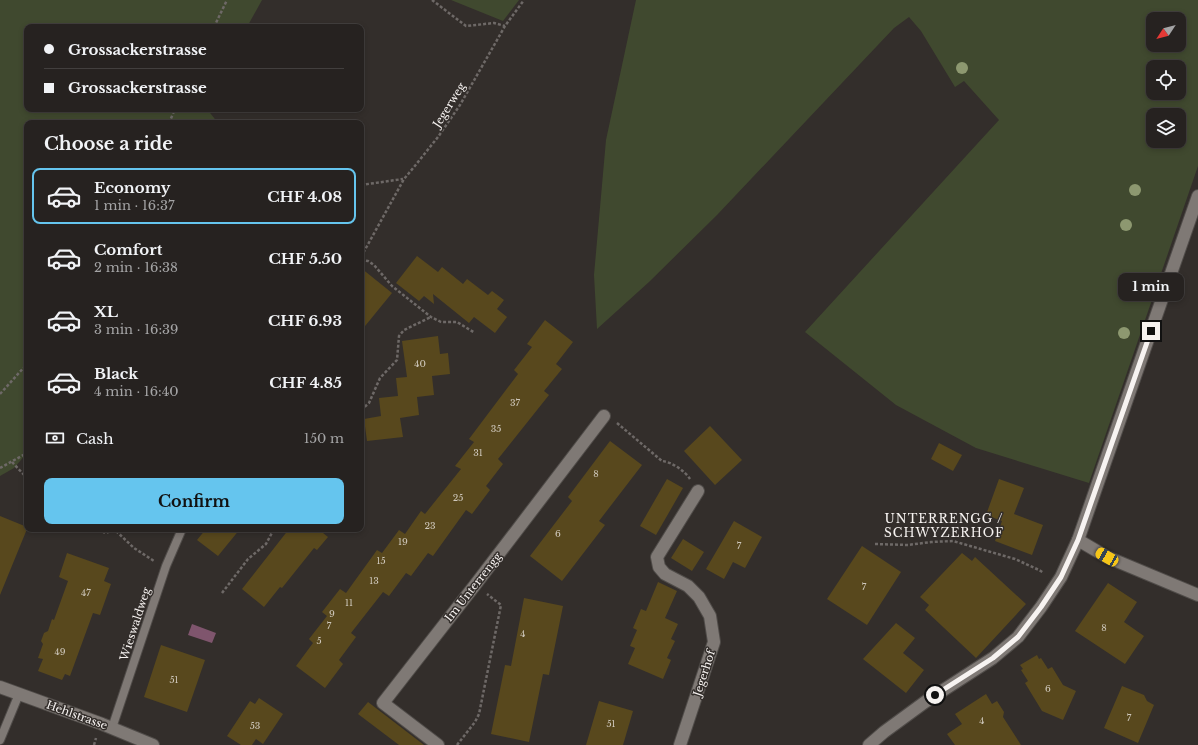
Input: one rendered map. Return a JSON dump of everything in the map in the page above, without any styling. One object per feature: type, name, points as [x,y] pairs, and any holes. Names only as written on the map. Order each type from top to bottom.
[{"type":"street","points":[[869,745],[925,702],[993,658],[1018,637],[1041,607],[1061,577],[1078,540],[1198,196]]},
{"type":"street","name":"Im Unterrengg","points":[[438,745],[383,703],[604,416]]},
{"type":"street","name":"Jegerhof","points":[[680,745],[714,642],[710,616],[699,596],[688,586],[665,574],[659,567],[657,557],[698,491]]},
{"type":"street","points":[[1078,540],[1107,557],[1198,595]]},
{"type":"street","name":"Hehlstrasse","points":[[0,687],[112,728],[153,745]]},
{"type":"lane","name":"Wieswaldweg","points":[[112,728],[166,566],[181,532]]},
{"type":"lane","points":[[0,740],[19,694]]},
{"type":"path","points":[[215,24],[227,0]]},
{"type":"path","points":[[432,0],[466,26],[494,23],[505,26]]},
{"type":"path","name":"Jegerweg","points":[[404,179],[438,137],[460,105],[505,26],[524,0]]},
{"type":"path","points":[[364,186],[404,179]]},
{"type":"path","points":[[364,253],[404,179]]},
{"type":"path","points":[[364,260],[374,265],[392,286],[431,317],[441,322],[457,322],[475,333]]},
{"type":"path","points":[[364,407],[369,403],[380,378],[397,360],[399,336],[404,330],[431,317]]},
{"type":"path","points":[[0,394],[24,367]]},
{"type":"path","points":[[604,416],[611,418],[662,461],[667,462],[687,474],[698,491]]},
{"type":"path","points":[[0,468],[24,455]]},
{"type":"path","points":[[12,462],[24,475]]},
{"type":"path","points":[[117,532],[134,548],[152,560],[166,566]]},
{"type":"path","points":[[222,593],[248,559],[266,544],[272,532]]},
{"type":"path","points":[[875,544],[908,545],[953,541],[1015,559],[1039,570],[1057,583]]},
{"type":"path","points":[[457,745],[475,722],[478,714],[502,605],[475,585]]},
{"type":"green space","points":[[0,0],[262,0],[249,24],[24,24],[24,112],[209,112],[216,120],[24,120],[24,456],[14,468],[0,476]]},
{"type":"green space","points":[[451,0],[519,0],[503,21]]},
{"type":"green space","points":[[636,0],[1198,0],[1198,166],[1089,483],[976,448],[896,405],[805,332],[999,120],[964,81],[955,87],[921,31],[909,17],[894,28],[717,215],[649,282],[597,329],[594,275],[606,140]]},
{"type":"shaded area","points":[[192,624],[216,633],[212,643],[188,635]]},
{"type":"building","points":[[417,256],[438,272],[442,267],[463,284],[467,279],[488,295],[492,291],[504,300],[497,309],[507,317],[495,333],[474,317],[469,323],[433,294],[434,304],[424,296],[419,301],[396,283]]},
{"type":"building","points":[[364,270],[392,293],[364,327]]},
{"type":"building","points":[[545,320],[573,342],[556,364],[562,369],[544,391],[549,395],[498,459],[503,464],[486,486],[490,490],[472,514],[466,510],[433,556],[428,553],[411,576],[406,573],[389,596],[383,592],[351,633],[356,637],[339,660],[343,664],[325,688],[296,666],[313,643],[309,639],[327,616],[322,612],[340,589],[346,593],[377,550],[382,553],[399,530],[405,534],[421,511],[425,514],[461,469],[455,466],[474,442],[469,439],[518,374],[514,370],[532,347],[527,344]]},
{"type":"building","points":[[438,336],[440,354],[448,353],[450,374],[432,376],[434,395],[417,397],[419,415],[400,418],[403,437],[367,441],[364,419],[381,416],[379,398],[398,396],[396,378],[407,377],[402,341]]},
{"type":"building","points":[[710,426],[742,460],[715,485],[684,451]]},
{"type":"building","points":[[610,441],[642,465],[599,521],[605,525],[562,581],[530,556],[572,501],[568,497]]},
{"type":"building","points":[[939,443],[962,455],[953,471],[931,459]]},
{"type":"building","points":[[667,479],[683,488],[656,535],[640,526]]},
{"type":"building","points":[[999,479],[1024,488],[1014,514],[1043,525],[1032,555],[995,541],[1002,521],[986,515]]},
{"type":"building","points":[[0,516],[24,526],[24,532],[26,532],[0,595]]},
{"type":"building","points":[[734,521],[762,537],[745,568],[733,562],[724,579],[706,569]]},
{"type":"building","points":[[204,532],[238,532],[218,556],[197,540]]},
{"type":"building","points":[[287,532],[322,532],[328,537],[317,550],[314,548],[282,588],[280,587],[264,607],[242,589]]},
{"type":"building","points":[[683,539],[704,552],[692,571],[671,558]]},
{"type":"building","points":[[862,546],[901,572],[867,625],[827,599]]},
{"type":"building","points":[[67,553],[109,568],[104,581],[111,584],[100,615],[93,613],[70,676],[65,674],[62,680],[38,671],[43,659],[38,658],[43,644],[41,641],[44,633],[48,631],[52,619],[54,620],[68,581],[59,577]]},
{"type":"building","points":[[962,553],[972,561],[975,557],[1026,604],[976,658],[925,610],[929,605],[920,597]]},
{"type":"building","points":[[658,582],[677,591],[665,618],[678,624],[671,639],[675,641],[667,658],[671,660],[663,679],[628,664],[635,648],[630,646],[637,630],[633,628],[641,609],[646,611]]},
{"type":"building","points":[[1108,583],[1137,602],[1124,622],[1144,636],[1125,664],[1075,631]]},
{"type":"building","points":[[524,598],[563,606],[549,675],[543,674],[529,742],[491,734],[505,665],[511,666]]},
{"type":"building","points":[[896,623],[915,638],[903,653],[924,670],[906,693],[863,659]]},
{"type":"building","points":[[161,645],[205,660],[187,712],[144,697]]},
{"type":"building","points":[[1037,655],[1039,659],[1041,658],[1048,669],[1052,667],[1063,685],[1076,691],[1063,720],[1042,711],[1025,683],[1028,681],[1021,670],[1023,669],[1020,665]]},
{"type":"building","points":[[1122,686],[1144,695],[1147,701],[1154,705],[1138,743],[1104,728]]},
{"type":"building","points":[[986,694],[992,704],[997,701],[1004,712],[1003,717],[1021,745],[955,745],[947,734],[962,724],[955,714]]},
{"type":"building","points":[[259,698],[283,714],[263,744],[256,739],[252,745],[241,745],[227,736],[250,701],[255,704]]},
{"type":"building","points":[[599,701],[633,711],[623,745],[586,745]]},
{"type":"building","points":[[368,702],[424,745],[399,745],[358,714]]},
{"type":"district","name":"UNTERRENGG / SCHWYZERHOF","points":[[944,525]]},
{"type":"route","points":[[935,695],[993,658],[1018,637],[1041,607],[1061,577],[1078,540],[1151,331]]}]
